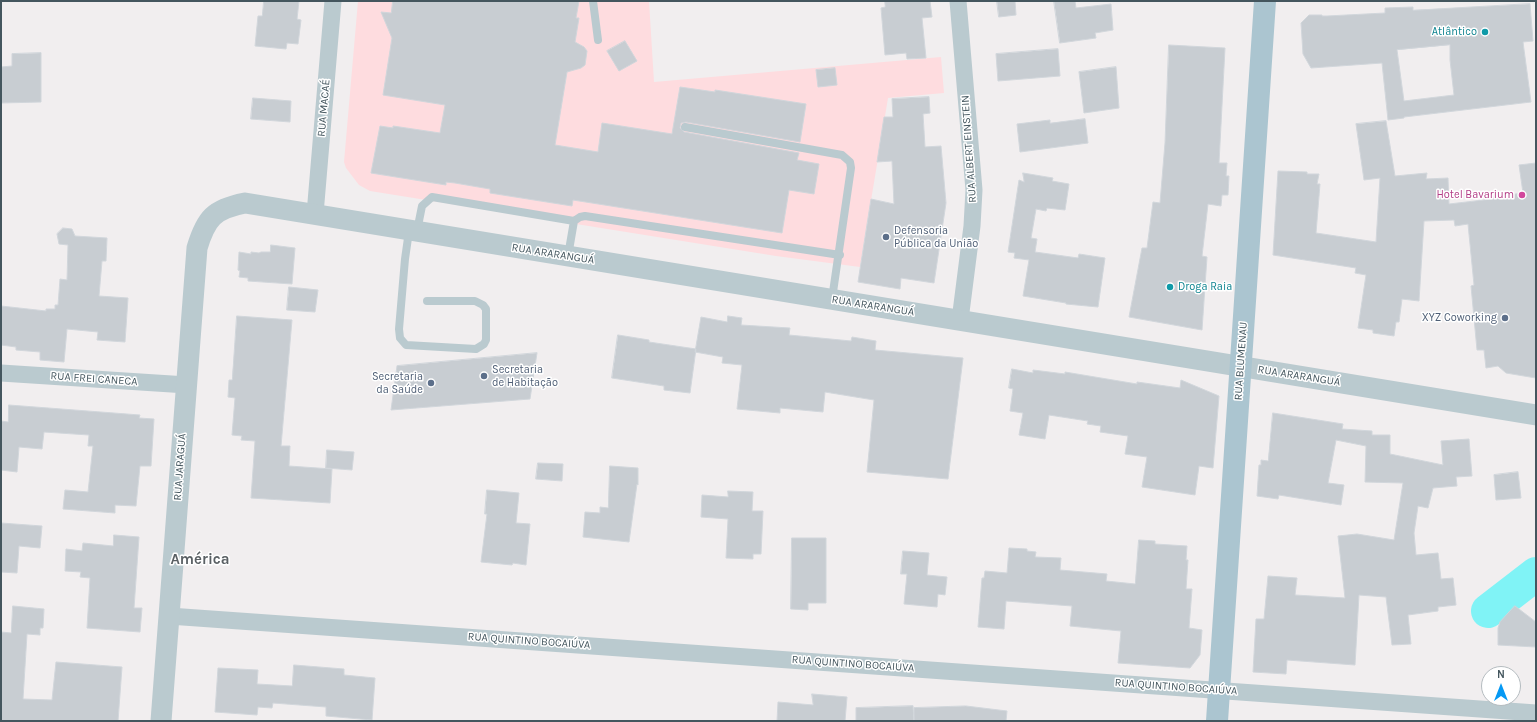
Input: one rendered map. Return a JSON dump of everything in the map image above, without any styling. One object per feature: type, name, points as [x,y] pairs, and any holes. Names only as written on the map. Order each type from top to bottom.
[{"type":"main road","name":"RUA BLUMENAU","points":[[1217,721],[1265,1]]},
{"type":"street","name":"RUA MACAÉ","points":[[315,214],[333,1]]},
{"type":"street","name":"RUA ALBERT EINSTEIN","points":[[958,1],[974,190],[972,226],[960,320]]},
{"type":"street","name":"RUA ARARANGUÁ","points":[[212,216],[227,207],[245,203],[1536,415]]},
{"type":"street","name":"RUA JARAGUÁ","points":[[161,721],[197,248],[202,231],[212,216]]},
{"type":"street","name":"RUA FREI CANECA","points":[[1,373],[186,385]]},
{"type":"street","name":"RUA QUINTINO BOCAIÚVA","points":[[169,616],[1536,713]]},
{"type":"lane","points":[[593,1],[598,40]]},
{"type":"lane","points":[[685,127],[842,155],[850,162],[852,168],[840,255],[832,299]]},
{"type":"lane","points":[[427,301],[475,302],[483,305],[486,309],[486,340],[484,344],[476,349],[406,345],[400,338],[399,329],[405,259],[422,206],[432,197],[574,221],[585,216],[840,255]]},
{"type":"lane","points":[[568,256],[574,221]]},
{"type":"shaded area","points":[[358,1],[649,1],[654,82],[941,57],[944,93],[888,98],[860,267],[776,256],[370,191],[359,185],[346,168],[344,162]]},
{"type":"building","points":[[264,1],[299,1],[297,19],[301,20],[298,44],[287,43],[286,49],[255,46],[258,16],[262,16]]},
{"type":"building","points":[[393,1],[579,1],[576,18],[579,18],[575,42],[584,47],[587,51],[585,65],[581,68],[567,72],[555,145],[598,152],[602,123],[672,134],[680,87],[715,92],[715,90],[806,104],[800,142],[686,122],[681,123],[680,128],[684,132],[799,153],[797,160],[819,164],[814,194],[789,190],[782,233],[573,200],[572,206],[490,193],[490,189],[455,183],[446,182],[446,185],[371,173],[380,126],[393,128],[393,126],[440,133],[445,105],[383,95],[392,38],[381,12],[391,13]]},
{"type":"building","points":[[885,1],[930,1],[932,17],[922,18],[926,58],[907,59],[906,53],[885,55],[881,8],[885,7]]},
{"type":"building","points":[[997,1],[1015,1],[1016,15],[999,17]]},
{"type":"building","points":[[1054,1],[1075,1],[1076,8],[1111,4],[1113,30],[1095,33],[1096,38],[1060,43]]},
{"type":"building","points":[[1530,4],[1533,41],[1523,42],[1531,102],[1388,120],[1382,63],[1311,68],[1303,54],[1301,23],[1309,15],[1327,16],[1385,13],[1385,8],[1413,7],[1413,10]],"holes":[[[1450,45],[1454,95],[1404,101],[1397,50]]]},
{"type":"building","points":[[625,41],[637,61],[619,71],[607,51]]},
{"type":"building","points":[[1169,45],[1225,48],[1219,163],[1227,163],[1226,176],[1229,176],[1228,195],[1222,195],[1221,206],[1208,204],[1202,256],[1207,257],[1202,330],[1129,317],[1142,248],[1147,248],[1153,202],[1160,203],[1165,143]]},
{"type":"building","points":[[1058,49],[1060,76],[998,81],[996,54]]},
{"type":"building","points":[[41,53],[41,102],[1,103],[1,67],[12,66],[12,54]]},
{"type":"building","points":[[1116,67],[1119,108],[1084,113],[1079,72]]},
{"type":"building","points":[[835,68],[837,85],[818,87],[816,70]]},
{"type":"building","points":[[929,97],[930,113],[923,114],[925,147],[941,146],[946,203],[934,283],[901,278],[900,289],[858,282],[871,199],[894,204],[892,161],[877,162],[884,117],[893,117],[892,99]]},
{"type":"building","points":[[253,98],[291,101],[290,122],[251,119]]},
{"type":"building","points":[[1085,119],[1088,143],[1020,152],[1017,124],[1050,120],[1050,123]]},
{"type":"building","points":[[1386,121],[1395,176],[1427,173],[1426,179],[1448,178],[1449,204],[1492,199],[1492,197],[1523,193],[1519,165],[1536,163],[1536,378],[1506,373],[1498,366],[1486,368],[1484,350],[1477,350],[1471,286],[1474,285],[1468,224],[1455,226],[1454,220],[1424,221],[1419,301],[1402,299],[1399,322],[1396,322],[1394,336],[1373,333],[1373,330],[1358,328],[1366,275],[1355,273],[1356,268],[1273,255],[1278,171],[1319,174],[1317,184],[1320,184],[1316,233],[1376,242],[1380,178],[1364,180],[1356,124]]},
{"type":"building","points":[[1023,173],[1053,178],[1052,181],[1069,184],[1065,210],[1047,208],[1046,211],[1036,209],[1031,238],[1037,239],[1035,252],[1078,258],[1079,254],[1105,258],[1098,307],[1066,304],[1023,296],[1029,260],[1014,258],[1015,253],[1008,252],[1019,180],[1024,182]]},
{"type":"building","points":[[63,228],[72,229],[75,236],[107,238],[106,261],[102,261],[99,296],[128,298],[125,342],[97,340],[98,332],[67,329],[64,362],[40,360],[40,352],[16,350],[16,347],[1,345],[1,306],[46,311],[46,309],[55,309],[55,305],[58,305],[60,279],[67,280],[68,245],[59,244],[57,234]]},
{"type":"building","points":[[271,245],[295,248],[292,284],[248,281],[248,278],[239,277],[239,252],[251,254],[251,252],[270,252]]},
{"type":"building","points":[[289,287],[318,290],[315,312],[287,310]]},
{"type":"building","points":[[237,316],[292,320],[281,446],[290,446],[289,466],[332,469],[330,503],[251,498],[255,441],[241,440],[242,436],[232,435],[235,398],[228,397],[229,380],[232,380]]},
{"type":"building","points":[[728,316],[742,318],[741,325],[790,328],[789,335],[851,341],[852,337],[876,341],[875,350],[963,358],[948,479],[867,472],[874,400],[825,392],[823,412],[780,408],[780,413],[737,409],[742,365],[722,363],[723,357],[695,352],[701,317],[727,322]]},
{"type":"building","points":[[618,335],[649,340],[649,342],[696,349],[690,393],[664,390],[664,386],[612,378]]},
{"type":"building","points":[[537,353],[530,399],[391,410],[397,366]]},
{"type":"building","points":[[1012,369],[1033,373],[1033,370],[1065,374],[1065,372],[1137,384],[1137,382],[1180,388],[1181,380],[1219,396],[1213,468],[1199,466],[1195,495],[1142,487],[1147,457],[1125,454],[1128,436],[1100,432],[1101,426],[1087,424],[1088,421],[1049,415],[1045,439],[1019,435],[1023,413],[1010,411],[1013,389],[1009,388]]},
{"type":"building","points":[[9,405],[140,415],[139,418],[154,419],[151,466],[140,466],[136,506],[115,505],[115,513],[63,509],[65,490],[88,492],[93,446],[88,446],[89,435],[44,432],[42,449],[19,447],[17,472],[1,470],[1,421],[8,422]]},
{"type":"building","points":[[1273,413],[1343,424],[1342,429],[1372,431],[1372,435],[1390,435],[1390,454],[1443,465],[1441,441],[1469,439],[1472,476],[1456,477],[1457,486],[1433,488],[1428,508],[1418,506],[1414,533],[1416,555],[1438,553],[1441,579],[1453,578],[1456,605],[1438,607],[1438,611],[1408,615],[1411,644],[1392,645],[1386,597],[1359,595],[1355,665],[1287,660],[1286,674],[1253,672],[1256,619],[1264,619],[1268,576],[1297,578],[1295,595],[1345,598],[1338,536],[1357,534],[1394,540],[1403,483],[1365,482],[1366,446],[1336,440],[1328,483],[1344,485],[1341,505],[1279,495],[1278,499],[1257,496],[1259,465],[1261,465],[1261,460],[1268,461]]},
{"type":"building","points":[[327,450],[354,452],[352,470],[326,468]]},
{"type":"building","points":[[538,463],[563,464],[562,481],[536,479]]},
{"type":"building","points":[[610,466],[638,468],[638,485],[637,484],[629,542],[583,537],[585,512],[600,513],[600,507],[608,508]]},
{"type":"building","points":[[1518,472],[1521,498],[1496,500],[1494,475]]},
{"type":"building","points":[[487,490],[519,493],[516,523],[530,524],[526,565],[481,562],[487,514],[485,514]]},
{"type":"building","points":[[728,491],[753,492],[752,511],[763,511],[761,554],[753,554],[753,559],[726,558],[728,519],[701,517],[702,495],[728,497]]},
{"type":"building","points":[[1,523],[42,526],[40,548],[19,546],[17,573],[1,572]]},
{"type":"building","points":[[114,535],[139,537],[134,608],[142,608],[140,632],[87,628],[90,578],[80,577],[81,572],[65,571],[66,549],[82,551],[83,543],[113,546]]},
{"type":"building","points":[[792,538],[826,538],[826,603],[808,603],[808,610],[791,609]]},
{"type":"building","points":[[1139,540],[1155,541],[1155,544],[1187,546],[1186,560],[1188,560],[1186,589],[1192,589],[1189,628],[1202,630],[1200,655],[1190,668],[1118,663],[1121,631],[1070,626],[1072,606],[1006,601],[1004,629],[978,627],[982,578],[984,578],[985,571],[1007,573],[1009,548],[1027,549],[1027,551],[1036,552],[1035,557],[1061,558],[1060,570],[1107,574],[1106,581],[1135,584]]},
{"type":"building","points":[[903,551],[929,553],[927,575],[947,577],[945,595],[938,594],[937,607],[904,604],[907,574],[901,574]]},
{"type":"building","points":[[13,606],[44,609],[43,628],[40,628],[40,635],[27,634],[23,699],[52,700],[56,662],[122,667],[118,721],[1,721],[1,632],[11,633]]},
{"type":"building","points":[[1515,606],[1536,622],[1536,647],[1498,645],[1498,628],[1500,622]]},
{"type":"building","points":[[294,665],[344,669],[344,675],[375,678],[372,720],[326,716],[326,707],[273,703],[272,708],[258,707],[257,715],[215,712],[218,668],[258,670],[257,684],[292,686]]},
{"type":"building","points":[[812,694],[847,697],[845,721],[777,721],[778,702],[813,705]]},
{"type":"building","points":[[913,706],[914,721],[856,721],[856,708]]},
{"type":"building","points":[[966,706],[1007,711],[1006,721],[914,721],[914,708]]},
{"type":"waterway","points":[[1488,611],[1536,574]]},
{"type":"place","name":"Atlântico","points":[[1485,32]]},
{"type":"place","name":"Hotel Bavarium","points":[[1522,195]]},
{"type":"place","name":"Defensoria Pública da União","points":[[886,237]]},
{"type":"place","name":"Droga Raia","points":[[1170,287]]},
{"type":"place","name":"XYZ Coworking","points":[[1505,318]]},
{"type":"place","name":"Secretaria de Habitação","points":[[484,376]]},
{"type":"place","name":"Secretaria da Saúde","points":[[431,383]]},
{"type":"district","name":"América","points":[[200,560]]}]
